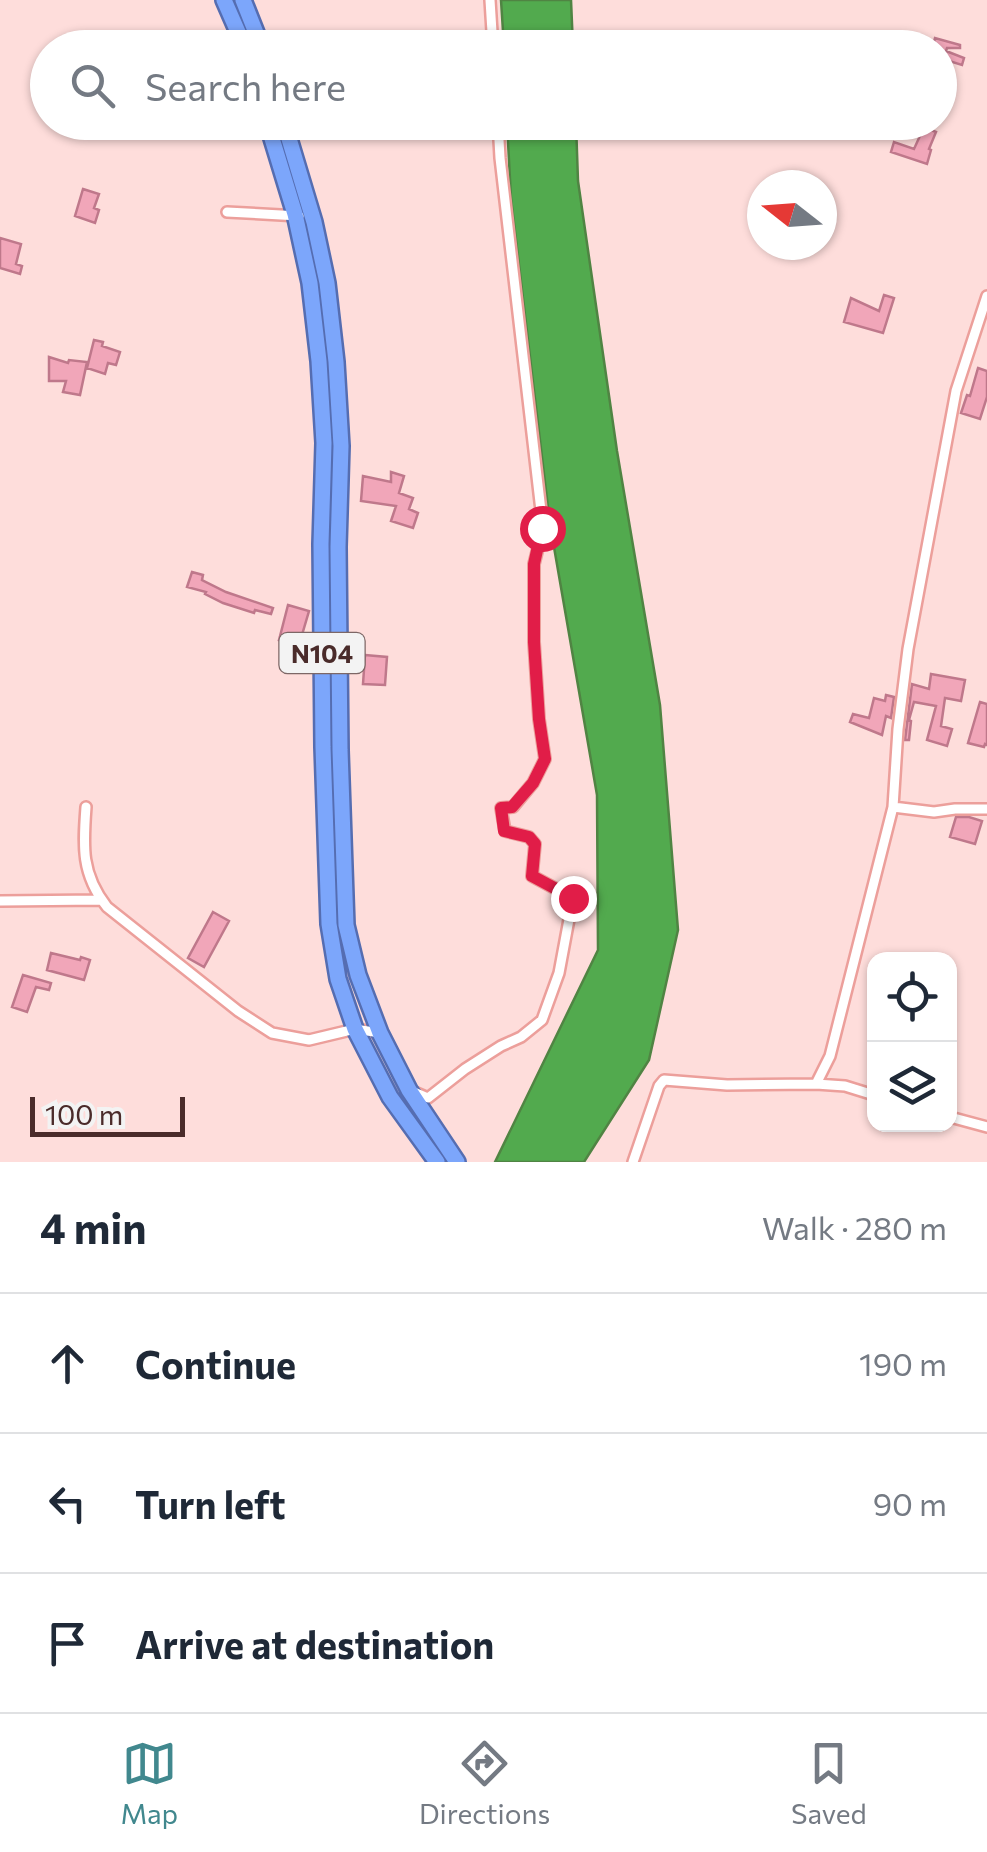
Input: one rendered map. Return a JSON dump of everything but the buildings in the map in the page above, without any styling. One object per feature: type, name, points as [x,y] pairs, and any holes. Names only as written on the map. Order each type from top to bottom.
[{"type":"highway","points":[[224,0],[236,30]]},
{"type":"highway","points":[[243,0],[255,30]]},
{"type":"highway","name":"N104","points":[[273,140],[296,214],[310,283],[319,361],[324,443],[322,729],[329,924],[338,979],[355,1029],[390,1096],[437,1162]]},
{"type":"highway","name":"N104","points":[[289,140],[314,222],[326,283],[341,446],[338,547],[346,925],[358,976],[380,1032],[409,1090],[456,1162]]},
{"type":"street","points":[[490,0],[492,30]]},
{"type":"street","points":[[409,1090],[428,1098],[465,1069],[521,1037],[542,1020],[558,972],[573,898],[532,876],[535,844],[529,837],[504,831],[501,808],[512,807],[533,783],[545,759],[534,642],[534,564],[542,528],[499,140]]},
{"type":"street","points":[[227,212],[296,214],[314,222]]},
{"type":"street","points":[[816,1084],[830,1056],[893,808],[908,649],[956,391],[987,296]]},
{"type":"street","points":[[86,807],[85,866],[101,900],[238,1011],[272,1032],[309,1040],[355,1029],[380,1032]]},
{"type":"street","points":[[893,808],[934,812],[987,810]]},
{"type":"street","points":[[0,901],[101,900]]},
{"type":"street","points":[[633,1162],[664,1080],[727,1085],[816,1084],[867,1093]]},
{"type":"street","points":[[957,1119],[987,1127]]},
{"type":"shaded area","points":[[501,0],[571,0],[572,30],[503,30]]},
{"type":"shaded area","points":[[508,140],[577,140],[578,181],[617,451],[660,705],[678,930],[649,1060],[584,1162],[495,1162],[598,950],[597,795],[550,524],[511,198]]},
{"type":"route","points":[[542,528],[534,564],[534,642],[545,759],[533,783],[512,807],[501,808],[504,831],[529,837],[535,844],[532,876],[573,898]]}]
